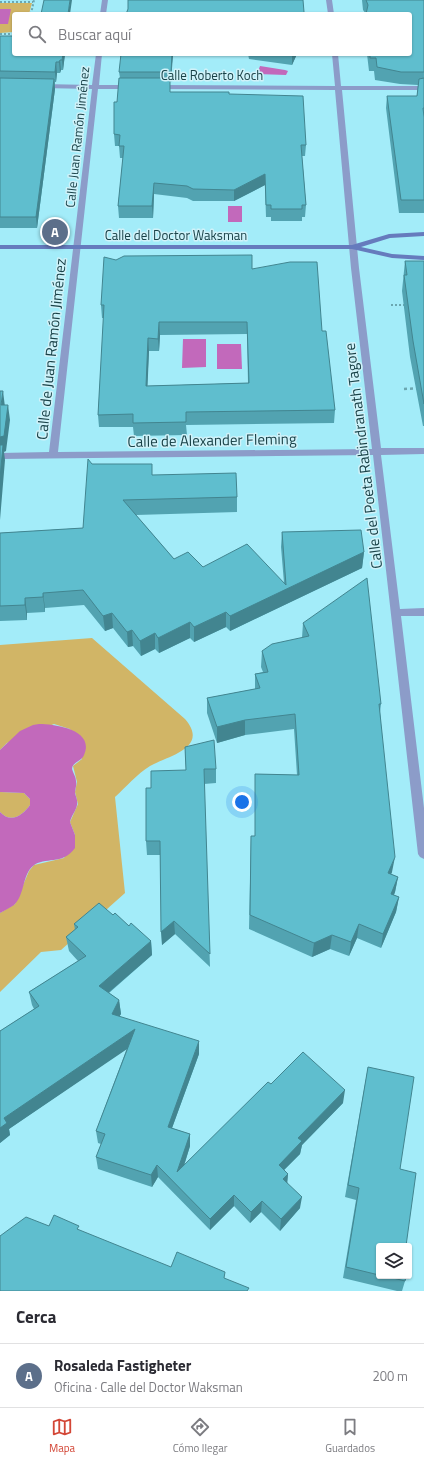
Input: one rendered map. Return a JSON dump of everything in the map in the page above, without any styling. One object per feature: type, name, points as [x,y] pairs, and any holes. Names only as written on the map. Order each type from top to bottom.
[{"type":"main road","name":"Calle del Doctor Waksman","points":[[352,247],[389,236],[424,234]]},
{"type":"main road","name":"Calle del Doctor Waksman","points":[[0,247],[352,247],[392,256],[424,258]]},
{"type":"street","points":[[103,12],[105,0]]},
{"type":"street","points":[[329,0],[331,12]]},
{"type":"street","name":"Calle Juan Ramón Jiménez","points":[[76,247],[99,56]]},
{"type":"street","name":"Calle del Poeta Rabindranath Tagore","points":[[335,56],[352,247],[424,854]]},
{"type":"street","name":"Calle Roberto Koch","points":[[32,86],[142,87]]},
{"type":"street","name":"Calle Roberto Koch","points":[[150,87],[424,88]]},
{"type":"street","name":"Calle de Juan Ramón Jiménez","points":[[53,455],[76,247]]},
{"type":"street","name":"Calle de Alexander Fleming","points":[[0,456],[424,451]]},
{"type":"street","points":[[395,613],[424,612]]},
{"type":"path","points":[[0,2],[34,1],[31,12]]},
{"type":"path","points":[[0,34],[12,34]]},
{"type":"path","points":[[392,305],[410,305]]},
{"type":"path","points":[[404,389],[424,388]]},
{"type":"shaded area","points":[[0,3],[32,3],[30,12],[12,12],[12,32],[0,33]]},
{"type":"shaded area","points":[[0,9],[11,9],[8,24],[0,24]]},
{"type":"shaded area","points":[[260,66],[288,71],[286,75],[257,74]]},
{"type":"shaded area","points":[[228,206],[242,206],[242,222],[228,222]]},
{"type":"shaded area","points":[[183,339],[206,339],[206,367],[182,368]]},
{"type":"shaded area","points":[[217,344],[241,344],[242,369],[217,369]]},
{"type":"shaded area","points":[[92,638],[185,719],[191,729],[193,737],[190,744],[184,750],[145,769],[115,797],[125,893],[61,950],[41,952],[0,992],[0,913],[15,904],[29,871],[34,865],[64,858],[75,835],[70,822],[78,804],[75,792],[77,782],[73,766],[82,759],[70,729],[54,724],[7,743],[0,750],[0,645]]},
{"type":"shaded area","points":[[39,724],[55,725],[72,730],[79,734],[84,740],[86,746],[83,757],[72,767],[76,780],[75,793],[77,804],[70,822],[75,835],[75,848],[65,857],[38,863],[33,866],[27,874],[18,901],[0,913],[0,812],[4,816],[12,818],[16,817],[24,812],[30,805],[30,799],[24,793],[0,792],[0,750],[20,731]]},
{"type":"shaded area","points":[[0,792],[24,793],[30,799],[30,805],[24,812],[16,817],[12,818],[4,816],[0,812]]},
{"type":"building","points":[[44,0],[70,0],[68,12],[41,12]]},
{"type":"building","points":[[128,0],[303,0],[304,12],[127,12]]},
{"type":"building","points":[[366,0],[424,0],[424,72],[401,72],[377,67],[376,58],[370,58],[370,56],[412,56],[412,12],[366,12],[368,5]]},
{"type":"building","points":[[0,36],[12,36],[12,56],[63,56],[62,60],[56,62],[55,72],[0,71]]},
{"type":"building","points":[[121,56],[172,56],[171,72],[119,72]]},
{"type":"building","points":[[0,78],[54,79],[36,217],[0,217]]},
{"type":"building","points":[[119,78],[170,78],[170,92],[229,92],[229,94],[303,96],[306,145],[301,145],[306,205],[302,205],[302,209],[271,209],[271,205],[266,205],[265,174],[234,190],[193,189],[187,186],[154,183],[152,206],[118,206],[124,146],[119,146],[120,135],[114,134],[114,102],[117,102]]},
{"type":"building","points":[[424,78],[424,200],[401,200],[387,96],[417,96],[419,79]]},
{"type":"building","points":[[252,255],[252,269],[290,262],[317,262],[322,331],[326,331],[335,410],[186,412],[186,422],[133,423],[133,414],[98,415],[104,305],[101,305],[104,257],[116,260],[124,256]],"holes":[[[159,322],[247,322],[249,383],[146,386],[148,338],[158,339]]]},
{"type":"building","points":[[405,261],[424,261],[424,404],[413,341],[404,275],[407,275]]},
{"type":"building","points":[[0,391],[3,391],[1,405],[8,405],[4,436],[0,437]]},
{"type":"building","points":[[0,445],[3,445],[0,478]]},
{"type":"building","points":[[88,459],[92,464],[152,464],[152,475],[236,473],[237,497],[123,500],[174,559],[188,552],[203,567],[247,544],[286,585],[282,532],[361,530],[364,552],[230,616],[226,612],[194,627],[190,622],[158,638],[155,633],[140,641],[132,630],[127,632],[112,613],[103,616],[83,590],[43,593],[43,597],[25,598],[25,605],[0,606],[0,533],[83,528]]},
{"type":"building","points":[[367,578],[381,704],[379,704],[395,857],[388,873],[398,877],[391,894],[399,897],[383,934],[359,924],[351,942],[332,935],[314,943],[250,915],[251,836],[255,836],[255,774],[299,775],[295,714],[245,720],[217,727],[207,698],[260,688],[255,674],[268,672],[262,651],[272,644],[309,636],[303,623]]},
{"type":"building","points":[[214,740],[216,769],[204,769],[210,954],[174,921],[161,932],[160,841],[146,841],[146,788],[151,788],[151,771],[186,770],[185,747]]},
{"type":"building","points":[[99,903],[113,915],[115,913],[129,926],[131,923],[151,941],[99,986],[119,1000],[112,1014],[199,1041],[168,1127],[190,1134],[177,1172],[268,1082],[271,1084],[303,1052],[345,1090],[298,1138],[302,1141],[279,1165],[288,1174],[283,1179],[302,1197],[281,1219],[262,1201],[251,1212],[234,1195],[210,1219],[157,1165],[151,1175],[96,1157],[105,1134],[96,1131],[135,1029],[4,1118],[7,1123],[0,1128],[0,1031],[39,1006],[29,992],[86,956],[66,937],[78,927],[74,924]]},
{"type":"building","points":[[368,1067],[414,1077],[400,1169],[416,1173],[406,1243],[376,1243],[376,1274],[346,1267],[359,1188],[348,1185]]},
{"type":"building","points":[[54,1215],[79,1226],[77,1229],[171,1267],[177,1252],[225,1272],[224,1278],[249,1288],[247,1291],[0,1291],[0,1236],[26,1217],[49,1226]]},
{"type":"place","name":"Rosaleda Fastigheter","points":[[55,232]]}]
